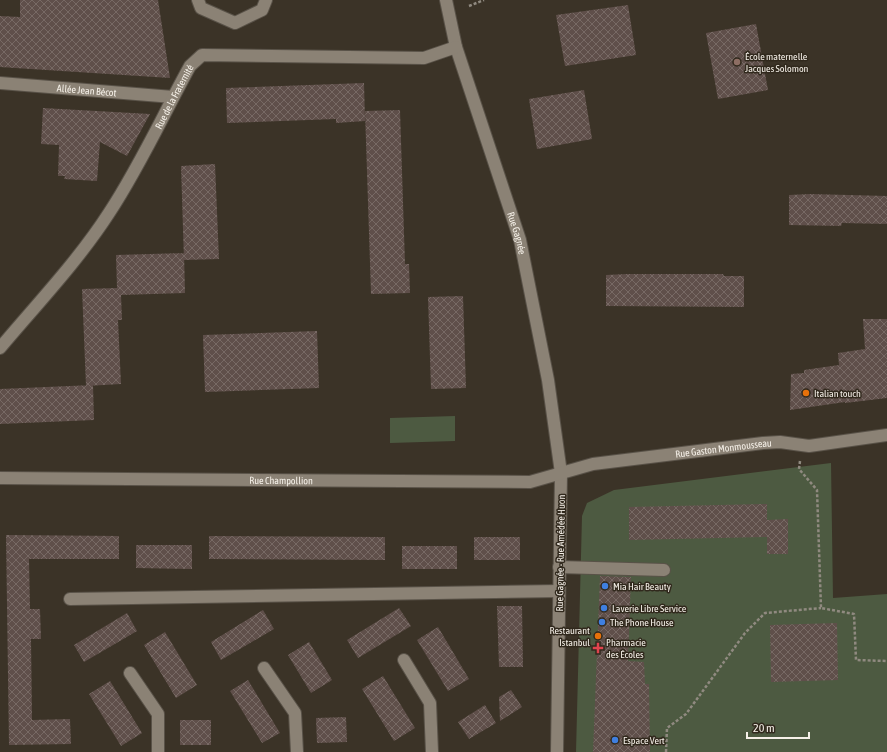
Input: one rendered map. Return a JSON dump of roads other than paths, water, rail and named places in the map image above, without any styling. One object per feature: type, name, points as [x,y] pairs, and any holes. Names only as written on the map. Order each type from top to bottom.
[{"type":"street","points":[[198,0],[201,8],[235,23],[262,10],[266,0]]},
{"type":"street","name":"Rue Gagnée","points":[[446,0],[456,47],[520,240],[548,380],[561,473]]},
{"type":"street","name":"Rue de la Fraternité","points":[[0,348],[68,267],[109,214],[132,175],[190,66],[202,55],[424,58],[456,47]]},
{"type":"street","name":"Allée Jean Bécot","points":[[0,83],[173,97]]},
{"type":"street","name":"Rue Gaston Monmousseau","points":[[561,473],[593,464],[763,443],[780,442],[809,446],[887,436]]},
{"type":"street","name":"Rue Champollion","points":[[0,478],[530,482],[561,473]]},
{"type":"street","name":"Rue Gagnée - Rue Amédée Huon","points":[[557,752],[561,473]]},
{"type":"street","points":[[560,567],[664,570]]},
{"type":"street","points":[[70,598],[559,591]]},
{"type":"street","points":[[404,660],[430,703],[432,752]]},
{"type":"street","points":[[264,668],[295,712],[297,752]]},
{"type":"street","points":[[130,673],[158,714],[158,752]]},
{"type":"place","name":"École maternelle Jacques Solomon","points":[[737,62]]},
{"type":"place","name":"Italian touch","points":[[806,393]]},
{"type":"place","name":"Mia Hair Beauty","points":[[605,586]]},
{"type":"place","name":"Laverie Libre Service","points":[[604,608]]},
{"type":"place","name":"The Phone House","points":[[602,622]]},
{"type":"place","name":"Restaurant Istanbul","points":[[598,636]]},
{"type":"place","name":"Pharmacie des Écoles","points":[[598,648]]},
{"type":"place","name":"Espace Vert","points":[[615,740]]}]
